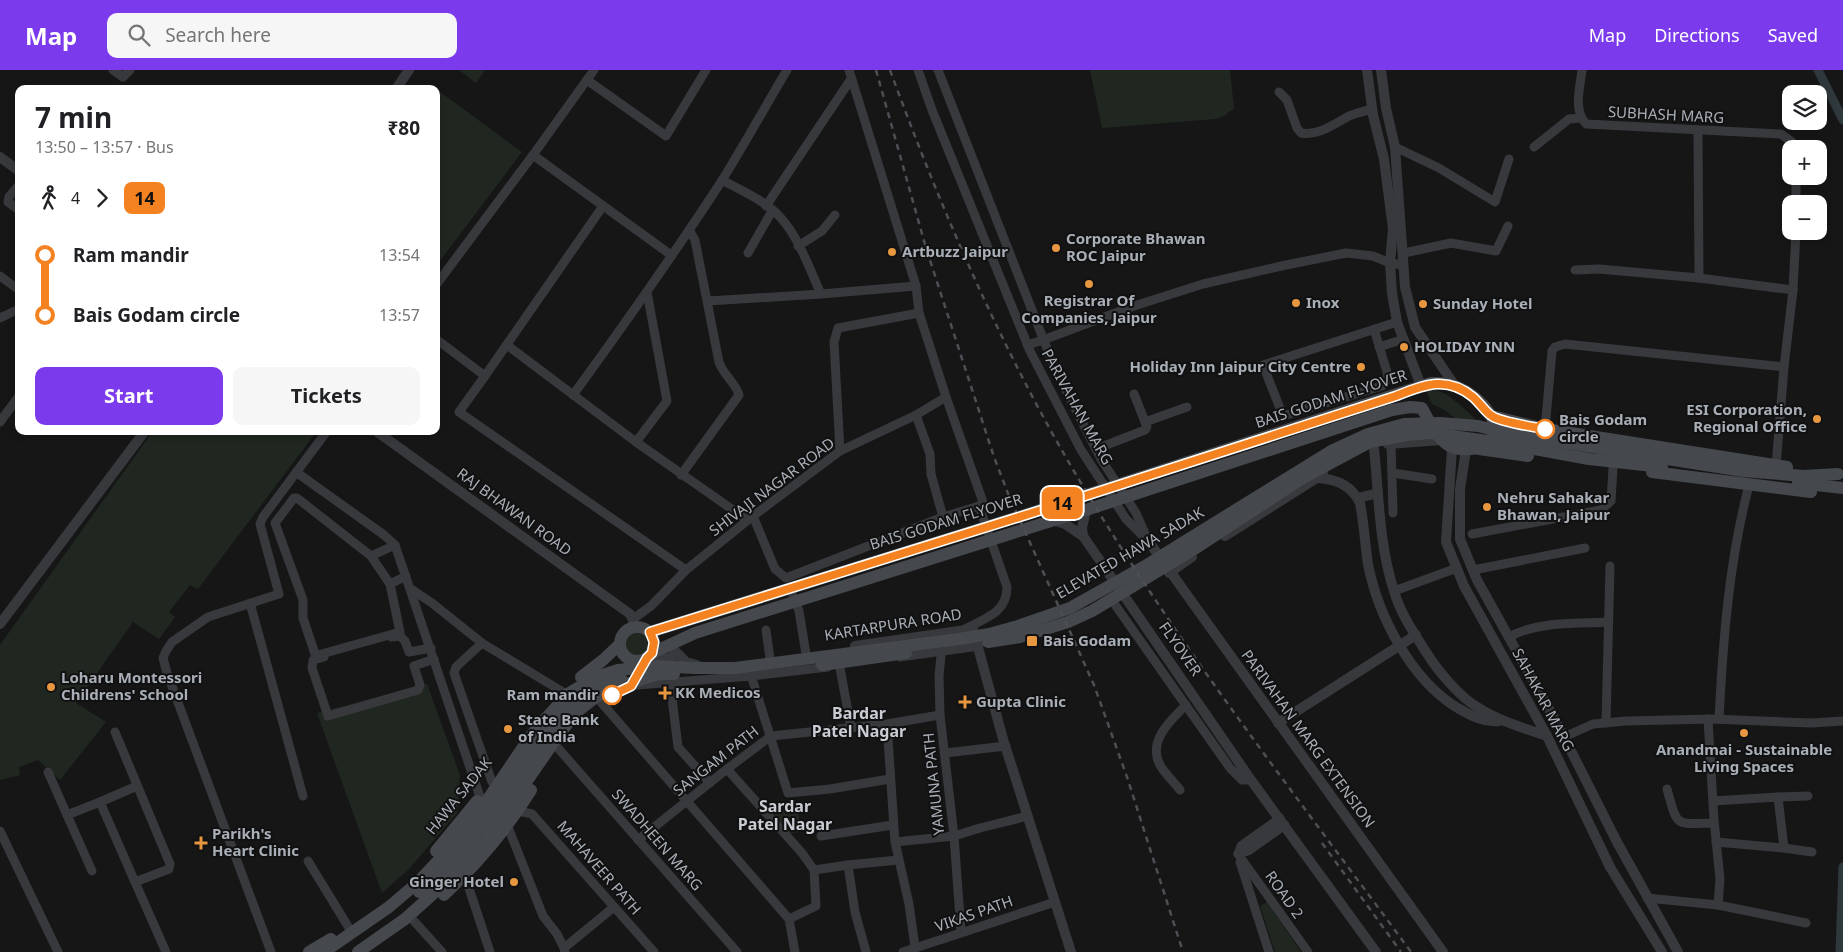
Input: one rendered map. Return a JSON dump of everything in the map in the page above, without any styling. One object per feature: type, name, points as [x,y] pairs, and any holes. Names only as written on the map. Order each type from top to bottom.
[{"type":"main road","points":[[1472,449],[1487,445],[1492,439],[1495,427],[1492,416],[1470,394],[1455,386],[1431,383],[1421,386],[1422,408],[1441,440],[1452,448],[1843,496]]},
{"type":"main road","name":"BAIS GODAM FLYOVER","points":[[647,658],[692,627],[1396,396],[1421,386]]},
{"type":"main road","name":"BAIS GODAM FLYOVER","points":[[650,632],[692,627],[1086,510],[1392,410],[1410,406],[1422,408]]},
{"type":"main road","points":[[1492,416],[1545,430],[1776,466],[1841,474]]},
{"type":"main road","name":"ELEVATED HAWA SADAK","points":[[324,952],[389,907],[416,884],[467,830],[530,737],[568,694],[596,677],[618,670],[657,666],[694,668],[744,666],[960,639],[1018,626],[1070,608],[1137,571],[1331,451],[1368,434],[1404,424],[1440,423],[1478,426],[1516,435],[1743,471],[1804,476],[1841,474]]},
{"type":"main road","name":"ELEVATED HAWA SADAK","points":[[358,952],[405,919],[443,885],[487,839],[560,733],[578,711],[597,696],[623,685],[659,674],[733,673],[846,662],[1020,637],[1068,622],[1092,610],[1199,546],[1303,478],[1370,442],[1406,435],[1431,433],[1502,443],[1589,459],[1843,488]]},
{"type":"main road","points":[[372,952],[414,921],[465,876],[508,827],[557,747],[588,710],[600,701],[631,686],[647,658],[654,642],[650,632],[634,623],[620,639],[623,654],[627,658],[638,661],[647,658]]},
{"type":"main road","name":"HAWA SADAK","points":[[309,952],[350,928],[384,904],[427,862],[492,782],[545,712],[563,692],[620,644]]},
{"type":"main road","points":[[341,951],[387,920],[435,877],[478,830],[558,720],[573,703],[592,689],[617,678],[659,674]]},
{"type":"main road","points":[[513,755],[540,775]]},
{"type":"street","points":[[113,70],[123,77],[130,70]]},
{"type":"street","points":[[399,85],[409,70]]},
{"type":"street","points":[[440,280],[594,70]]},
{"type":"street","points":[[587,80],[666,136],[706,70]]},
{"type":"street","points":[[573,395],[647,292],[722,180],[787,70]]},
{"type":"street","name":"PARIVAHAN MARG","points":[[918,70],[932,110],[1027,345],[1081,450],[1126,519],[1149,542]]},
{"type":"street","name":"PARIVAHAN MARG","points":[[938,70],[1055,369],[1096,449],[1136,513],[1149,542]]},
{"type":"street","points":[[1367,70],[1372,108],[1384,159],[1393,229],[1390,263],[1392,293],[1397,322],[1421,386]]},
{"type":"street","points":[[1381,70],[1394,147],[1404,253],[1405,287],[1415,326],[1455,386]]},
{"type":"street","points":[[1534,147],[1569,119],[1580,118],[1578,110],[1582,70]]},
{"type":"street","points":[[748,253],[769,208],[850,75]]},
{"type":"street","points":[[786,578],[943,517],[979,506],[983,502],[919,313],[916,286],[850,75]]},
{"type":"street","points":[[1280,92],[1287,100],[1297,128],[1301,133],[1308,134],[1324,130],[1350,116],[1372,108]]},
{"type":"street","name":"SUBHASH MARG","points":[[1580,118],[1586,124],[1781,134],[1789,140]]},
{"type":"street","points":[[1698,131],[1699,278]]},
{"type":"street","points":[[1394,147],[1439,168],[1496,202],[1509,159]]},
{"type":"street","points":[[533,155],[670,255]]},
{"type":"street","points":[[0,157],[15,168]]},
{"type":"street","points":[[722,180],[769,208],[790,229],[821,294]]},
{"type":"street","points":[[15,190],[9,197],[8,202],[15,207]]},
{"type":"street","points":[[604,206],[459,412],[686,570]]},
{"type":"street","points":[[798,246],[822,231],[835,215]]},
{"type":"street","points":[[1404,253],[1451,243],[1496,251],[1508,226]]},
{"type":"street","points":[[681,475],[738,395],[737,389],[722,370],[719,362],[695,240],[689,230]]},
{"type":"street","points":[[1776,466],[1784,367],[1793,290],[1796,240]]},
{"type":"street","points":[[1027,345],[1143,303],[1203,284],[1258,271],[1346,253],[1373,256],[1390,263],[1403,264]]},
{"type":"street","points":[[1575,270],[1599,269],[1699,278],[1793,290]]},
{"type":"street","points":[[0,276],[15,286]]},
{"type":"street","points":[[708,301],[916,286]]},
{"type":"street","points":[[636,442],[667,401],[647,292]]},
{"type":"street","points":[[0,318],[15,311]]},
{"type":"street","points":[[840,451],[834,342],[838,328],[919,313]]},
{"type":"street","points":[[1374,329],[1388,379],[1382,386],[1283,416],[1264,365],[1374,329],[1397,322]]},
{"type":"street","points":[[1379,347],[1404,339]]},
{"type":"street","points":[[440,342],[485,376]]},
{"type":"street","points":[[1545,430],[1552,351],[1565,344],[1784,367]]},
{"type":"street","points":[[507,345],[681,475],[742,517],[753,516],[775,569],[786,578],[799,611],[806,654]]},
{"type":"street","points":[[1096,449],[1145,430],[1145,422],[1134,394]]},
{"type":"street","name":"SHIVAJI NAGAR ROAD","points":[[634,623],[686,570],[753,516],[840,451],[916,415],[946,397]]},
{"type":"street","points":[[0,422],[15,401]]},
{"type":"street","points":[[1145,422],[1187,407]]},
{"type":"street","points":[[916,415],[930,454],[931,474],[943,517]]},
{"type":"street","points":[[0,624],[142,435]]},
{"type":"street","points":[[271,952],[166,673],[163,658],[172,642],[208,617],[279,594],[260,524],[263,517],[324,435]]},
{"type":"street","name":"RAJ BHAWAN ROAD","points":[[382,435],[630,614],[634,623]]},
{"type":"street","points":[[1169,573],[1337,464],[1374,448],[1391,443],[1441,440]]},
{"type":"street","points":[[1391,443],[1394,513]]},
{"type":"street","points":[[1374,448],[1383,547],[1394,591],[1398,603],[1436,669],[1474,706],[1502,721],[1547,736]]},
{"type":"street","name":"SAHAKAR MARG","points":[[1452,448],[1446,542],[1464,586],[1547,736],[1610,867],[1662,952]]},
{"type":"street","name":"SAHAKAR MARG","points":[[1472,449],[1460,489],[1460,539],[1473,570],[1564,737],[1647,898],[1678,952]]},
{"type":"street","points":[[1472,534],[1601,510],[1611,501],[1613,468]]},
{"type":"street","points":[[296,472],[384,535],[395,545],[480,797]]},
{"type":"street","points":[[1393,473],[1432,479]]},
{"type":"street","points":[[1318,478],[1339,482],[1349,488],[1358,498],[1368,564],[1373,582],[1388,621],[1415,669],[1443,699],[1477,719],[1493,722],[1502,721]]},
{"type":"street","points":[[1719,719],[1727,614],[1740,520],[1749,485]]},
{"type":"street","points":[[1358,498],[1378,493]]},
{"type":"street","points":[[294,498],[296,498],[371,556],[390,584],[400,632],[318,655],[315,654],[303,618],[303,600],[275,523],[294,498]]},
{"type":"street","points":[[969,629],[996,613],[1004,605],[1007,596],[1007,587],[979,506]]},
{"type":"street","points":[[1083,536],[1083,518],[1086,510]]},
{"type":"street","name":"FLYOVER","points":[[1052,520],[1065,524],[1083,536],[1251,780],[1376,952]]},
{"type":"street","name":"PARIVAHAN MARG EXTENSION","points":[[1149,542],[1169,573],[1443,952]]},
{"type":"street","points":[[371,556],[395,545]]},
{"type":"street","points":[[1473,570],[1584,548]]},
{"type":"street","points":[[1606,723],[1610,566]]},
{"type":"street","points":[[1394,591],[1457,568]]},
{"type":"street","points":[[390,584],[406,576]]},
{"type":"street","points":[[411,589],[482,642],[563,692]]},
{"type":"street","points":[[1111,598],[1230,768],[1242,780],[1251,780]]},
{"type":"street","points":[[250,604],[303,796]]},
{"type":"street","points":[[1509,637],[1521,630],[1553,625],[1608,622]]},
{"type":"street","name":"KARTARPURA ROAD","points":[[647,658],[682,659],[697,665],[746,662],[969,629],[979,646],[1006,746],[1071,952]]},
{"type":"street","points":[[766,630],[770,659]]},
{"type":"street","name":"YAMUNA PATH","points":[[944,633],[939,676],[940,715],[954,836],[961,932]]},
{"type":"street","points":[[1278,723],[1416,634]]},
{"type":"street","points":[[431,648],[408,652],[405,641],[400,636],[313,660],[312,668],[326,714],[331,716],[418,690],[420,685],[414,666],[434,659]]},
{"type":"street","points":[[482,642],[456,667],[454,673],[492,782]]},
{"type":"street","points":[[669,644],[682,659],[670,682],[678,747],[710,783]]},
{"type":"street","points":[[631,686],[751,676],[979,646]]},
{"type":"street","points":[[837,649],[851,728]]},
{"type":"street","points":[[746,662],[788,793],[830,789],[890,779]]},
{"type":"street","points":[[600,701],[789,919],[795,952]]},
{"type":"street","points":[[1180,790],[1160,765],[1158,745],[1160,736],[1168,722],[1186,705]]},
{"type":"street","name":"SANGAM PATH","points":[[638,840],[771,736],[887,724],[940,715]]},
{"type":"street","points":[[1708,719],[1714,823],[1720,878],[1718,905]]},
{"type":"street","points":[[1564,737],[1593,724],[1626,720],[1719,719],[1811,723],[1843,721]]},
{"type":"street","points":[[887,724],[895,842],[918,949]]},
{"type":"street","points":[[115,732],[170,867],[168,870],[135,882]]},
{"type":"street","points":[[945,753],[1006,746]]},
{"type":"street","name":"SWADHEEN MARG","points":[[557,747],[737,952]]},
{"type":"street","points":[[727,769],[802,853],[814,870],[816,906],[789,919]]},
{"type":"street","points":[[48,772],[92,871]]},
{"type":"street","points":[[67,815],[137,786]]},
{"type":"street","points":[[1667,789],[1676,818],[1682,824],[1714,823]]},
{"type":"street","points":[[1713,801],[1808,796]]},
{"type":"street","points":[[1778,797],[1784,848]]},
{"type":"street","points":[[100,802],[166,952]]},
{"type":"street","name":"MAHAVEER PATH","points":[[518,812],[532,814],[654,952]]},
{"type":"street","points":[[895,842],[954,836],[1028,816]]},
{"type":"street","points":[[1269,952],[1238,854],[1248,851],[1282,821]]},
{"type":"street","points":[[821,836],[893,825]]},
{"type":"street","points":[[508,827],[543,916],[557,934],[564,950],[614,906]]},
{"type":"street","points":[[0,830],[58,952]]},
{"type":"street","points":[[1716,842],[1812,852]]},
{"type":"street","name":"ROAD 2","points":[[1238,854],[1308,952]]},
{"type":"street","points":[[814,870],[848,864],[898,860]]},
{"type":"street","points":[[308,861],[350,928]]},
{"type":"street","points":[[848,864],[856,912],[866,952]]},
{"type":"street","points":[[465,876],[490,952]]},
{"type":"street","points":[[1647,898],[1718,905],[1806,923]]},
{"type":"street","name":"VIKAS PATH","points":[[903,952],[918,949],[961,932],[1055,902]]},
{"type":"street","points":[[414,921],[442,952]]},
{"type":"shaded area","points":[[459,70],[485,70],[476,83]]},
{"type":"shaded area","points":[[1090,70],[1230,70],[1234,108],[1224,116],[1216,119],[1102,128]]},
{"type":"shaded area","points":[[440,92],[522,152],[440,261]]},
{"type":"shaded area","points":[[1431,389],[1444,393],[1451,398],[1480,424],[1457,420],[1445,410],[1432,404],[1427,393]]},
{"type":"shaded area","points":[[150,435],[314,435],[198,589],[190,585],[169,612],[175,617],[159,639],[133,622],[76,703],[106,722],[60,780],[38,760],[19,767],[20,775],[0,780],[0,645]]},
{"type":"shaded area","points":[[636,633],[645,636],[648,645],[645,654],[636,657],[627,654],[624,645],[627,636]]},
{"type":"shaded area","points":[[427,684],[460,775],[457,813],[409,869],[382,893],[317,713]]},
{"type":"shaded area","points":[[797,804],[801,832],[790,833],[773,813],[784,805]]},
{"type":"shaded area","points":[[1267,902],[1301,952],[1275,952],[1260,906]]},
{"type":"waterway","points":[[1818,70],[1843,120]]},
{"type":"waterway","points":[[1840,952],[1843,867]]},
{"type":"railway","points":[[876,70],[926,248],[994,457],[1009,496],[1094,685],[1127,777],[1183,952]]},
{"type":"railway","points":[[890,70],[953,229],[1000,333],[1081,483],[1158,604],[1199,663],[1411,952]]},
{"type":"railway","points":[[1322,843],[1401,952]]},
{"type":"bus line","name":"14","points":[[612,695],[631,686],[647,658],[652,653],[654,642],[650,632],[1050,507],[1396,396],[1431,383],[1455,386],[1470,394],[1492,416],[1545,429]]},
{"type":"place","name":"Corporate Bhawan ROC Jaipur","points":[[1056,248]]},
{"type":"place","name":"Artbuzz Jaipur","points":[[892,252]]},
{"type":"place","name":"Registrar Of Companies, Jaipur","points":[[1089,284]]},
{"type":"place","name":"Inox","points":[[1296,303]]},
{"type":"place","name":"Sunday Hotel","points":[[1423,304]]},
{"type":"place","name":"HOLIDAY INN","points":[[1404,347]]},
{"type":"place","name":"Holiday Inn Jaipur City Centre","points":[[1361,367]]},
{"type":"place","name":"ESI Corporation, Regional Office","points":[[1817,419]]},
{"type":"place","name":"Bais Godam circle","points":[[1545,429]]},
{"type":"place","name":"Nehru Sahakar Bhawan, Jaipur","points":[[1487,507]]},
{"type":"place","name":"Bais Godam","points":[[1032,641]]},
{"type":"place","name":"Loharu Montessori Childrens' School","points":[[51,687]]},
{"type":"place","name":"KK Medicos","points":[[665,693]]},
{"type":"place","name":"Ram mandir","points":[[612,695]]},
{"type":"place","name":"Gupta Clinic","points":[[965,702]]},
{"type":"place","name":"State Bank of India","points":[[508,729]]},
{"type":"place","name":"Anandmai - Sustainable Living Spaces","points":[[1744,733]]},
{"type":"place","name":"Parikh's Heart Clinic","points":[[201,843]]},
{"type":"place","name":"Ginger Hotel","points":[[514,882]]},
{"type":"district","name":"Bardar Patel Nagar","points":[[859,722]]},
{"type":"district","name":"Sardar Patel Nagar","points":[[785,815]]}]
